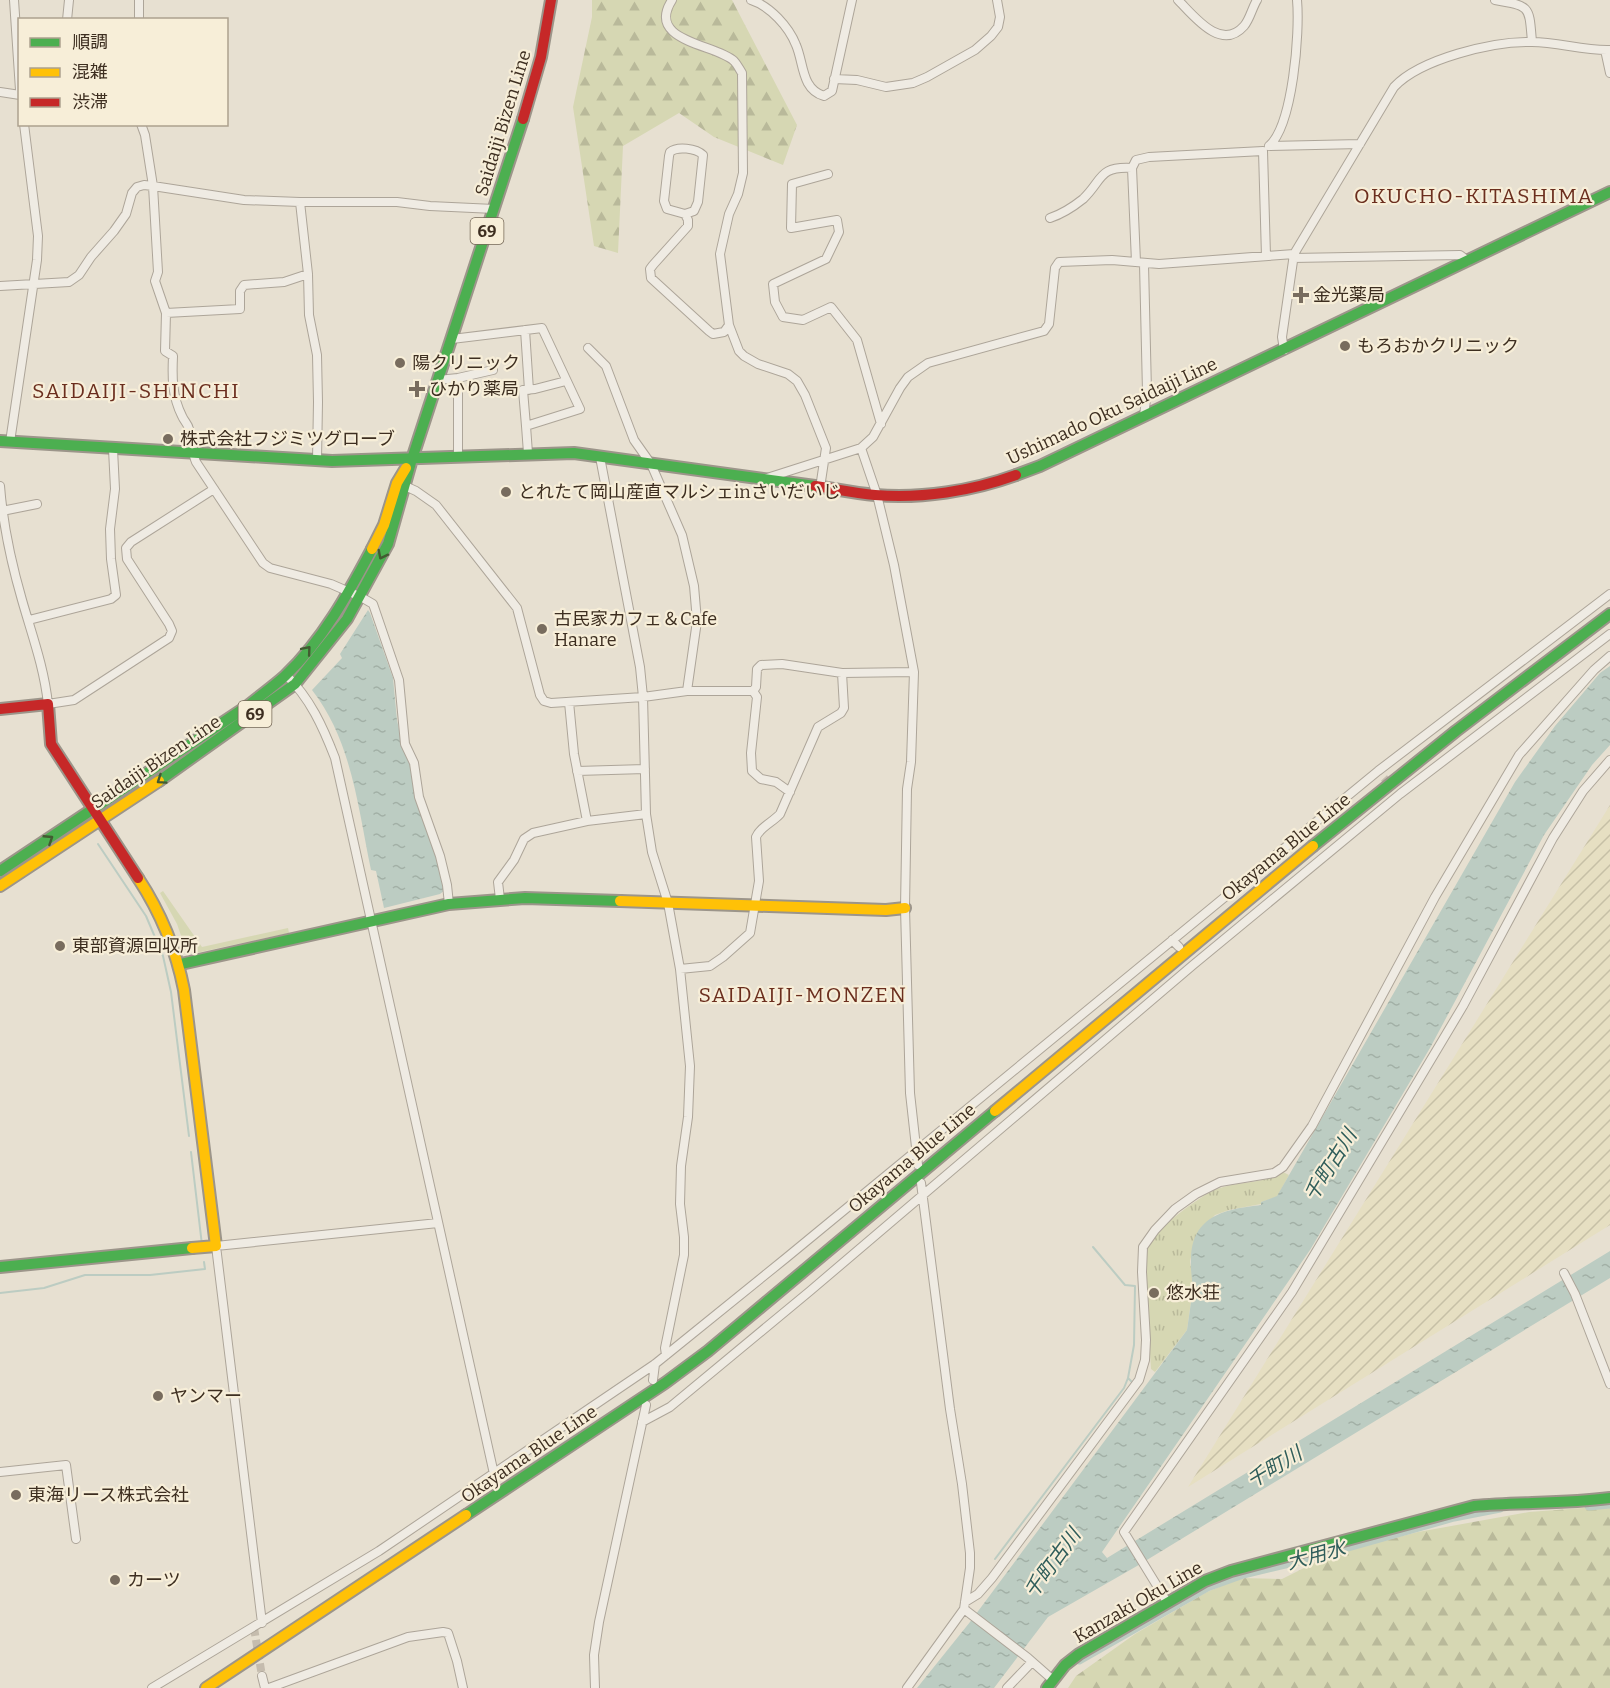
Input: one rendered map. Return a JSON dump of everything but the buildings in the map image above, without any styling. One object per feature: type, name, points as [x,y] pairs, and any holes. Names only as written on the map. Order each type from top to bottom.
[{"type":"main road","name":"Saidaiji Bizen Line","points":[[0,886],[233,730],[295,684],[347,619],[361,597],[388,544],[412,459],[541,57],[551,0]]},
{"type":"main road","name":"Ushimado Oku Saidaiji Line","points":[[5,442],[316,460],[574,453],[878,495],[949,492],[996,482],[1040,466],[1610,192]]},
{"type":"main road","name":"Saidaiji Bizen Line","points":[[0,871],[249,705],[286,675],[326,628],[350,592],[384,525],[397,483],[412,459]]},
{"type":"main road","name":"Okayama Blue Line","points":[[207,1688],[665,1383],[708,1351],[1287,867],[1456,731],[1610,614]]},
{"type":"main road","points":[[0,709],[48,704],[48,733],[51,744],[168,928],[181,964],[216,1246],[0,1267]]},
{"type":"main road","points":[[181,964],[449,904],[500,899],[886,910],[905,908]]},
{"type":"main road","name":"Kanzaki Oku Line","points":[[1050,1684],[1065,1665],[1079,1654],[1205,1581],[1231,1571],[1474,1506],[1506,1503],[1581,1502],[1610,1498]]},
{"type":"main road","points":[[219,1688],[274,1644]]},
{"type":"street","points":[[14,0],[18,44]]},
{"type":"street","points":[[67,18],[69,0]]},
{"type":"street","points":[[139,0],[139,18]]},
{"type":"street","points":[[672,0],[668,5],[666,18],[669,27],[677,36],[734,61],[742,73],[742,173],[738,195],[729,214],[720,254],[729,325],[739,351],[744,356],[758,364],[788,374],[797,381],[805,395],[826,448],[820,488]]},
{"type":"street","points":[[751,0],[773,14],[791,35],[813,92],[824,96],[829,95],[832,91],[852,0]]},
{"type":"street","points":[[834,79],[857,80],[886,87],[913,83],[975,50],[991,36],[998,27],[1000,17],[997,0]]},
{"type":"street","points":[[1178,0],[1206,28],[1222,35],[1241,29],[1246,24],[1257,0]]},
{"type":"street","points":[[1266,256],[1266,149],[1278,135],[1291,91],[1296,56],[1297,0]]},
{"type":"street","points":[[1495,0],[1521,4],[1526,8],[1530,16],[1532,42]]},
{"type":"street","points":[[1284,350],[1282,337],[1294,256],[1394,87],[1403,78],[1418,69],[1473,50],[1491,45],[1532,42],[1608,50],[1610,73]]},
{"type":"street","points":[[0,93],[18,95]]},
{"type":"street","points":[[5,442],[33,286],[38,236],[24,126]]},
{"type":"street","points":[[142,126],[153,186],[158,272],[155,281],[166,313],[165,351],[173,356],[171,379],[174,395],[182,417],[189,428],[192,454],[263,563],[270,568],[332,584],[373,604],[399,680],[405,744],[414,763],[419,797],[440,856],[449,904]]},
{"type":"street","points":[[1144,416],[1147,392],[1132,168],[1136,160],[1149,157],[1360,144]]},
{"type":"street","points":[[685,214],[693,212],[696,207],[703,155],[697,150],[676,148],[669,156],[664,201],[667,209],[685,214],[688,226],[652,266],[651,278],[709,331],[723,332],[729,325]]},
{"type":"street","points":[[1050,218],[1064,213],[1084,198],[1100,176],[1115,167],[1132,168]]},
{"type":"street","points":[[828,174],[792,184],[791,228],[837,219],[839,232],[826,259],[773,284],[776,302],[783,317],[803,320],[831,307],[857,340],[880,424]]},
{"type":"street","points":[[0,286],[33,286],[69,282],[79,275],[126,214],[132,193],[144,184],[244,200],[397,202],[430,206],[494,208]]},
{"type":"street","points":[[300,202],[308,274],[309,315],[317,355],[316,460]]},
{"type":"street","points":[[760,480],[861,448],[873,437],[904,382],[928,363],[1044,331],[1049,324],[1055,268],[1059,262],[1112,260],[1140,263],[1266,256],[1460,255],[1468,261]]},
{"type":"street","points":[[166,313],[240,309],[240,291],[244,285],[284,282],[308,274]]},
{"type":"street","points":[[452,339],[542,328],[579,409],[526,426]]},
{"type":"street","points":[[525,330],[529,390]]},
{"type":"street","points":[[588,348],[606,366],[634,440],[651,464],[682,535],[695,594],[697,621],[687,691]]},
{"type":"street","points":[[438,380],[493,370]]},
{"type":"street","points":[[458,378],[458,457]]},
{"type":"street","points":[[528,453],[523,390],[566,381]]},
{"type":"street","points":[[861,448],[878,495],[914,672],[912,762],[907,789],[905,908],[910,1082],[918,1165]]},
{"type":"street","points":[[29,620],[111,599],[116,595],[110,539],[115,489],[113,449]]},
{"type":"street","points":[[600,457],[640,667],[646,814],[652,852],[668,903],[680,969],[690,1066],[688,1117],[681,1166],[680,1204],[684,1255],[664,1348],[666,1355]]},
{"type":"street","points":[[0,486],[10,556],[45,675],[48,704],[74,700],[169,638],[172,631],[170,624],[127,559],[126,548],[131,542],[214,489]]},
{"type":"street","points":[[405,486],[436,506],[517,608],[540,695],[544,701],[551,703],[643,697],[687,691],[753,691]]},
{"type":"street","points":[[2,511],[37,504]]},
{"type":"street","points":[[152,1688],[379,1551],[655,1364],[1378,771],[1610,594]]},
{"type":"street","points":[[642,1422],[670,1407],[922,1195],[1191,962],[1397,792],[1610,634]]},
{"type":"street","points":[[907,1688],[965,1606],[992,1578],[1139,1380],[1146,1340],[1142,1272],[1143,1247],[1175,1209],[1196,1194],[1220,1182],[1274,1173],[1283,1167],[1312,1126],[1435,897],[1519,755],[1594,670],[1610,656]]},
{"type":"street","points":[[753,691],[756,687],[757,669],[761,665],[782,664],[842,673],[914,672]]},
{"type":"street","points":[[680,969],[710,966],[750,933],[759,881],[756,837],[759,831],[774,822],[780,814],[818,727],[841,714],[844,708],[842,673]]},
{"type":"street","points":[[286,675],[317,716],[335,758],[494,1474]]},
{"type":"street","points":[[753,691],[757,698],[751,753],[752,771],[760,779],[776,782],[790,792]]},
{"type":"street","points":[[569,702],[577,771],[587,821]]},
{"type":"street","points":[[1167,1602],[1124,1532],[1292,1292],[1463,1006],[1553,838],[1583,791],[1610,759]]},
{"type":"street","points":[[577,771],[645,769]]},
{"type":"street","points":[[1378,771],[1384,778]]},
{"type":"street","points":[[500,899],[498,882],[514,860],[524,839],[533,833],[587,821],[646,814]]},
{"type":"street","points":[[1172,940],[1179,947]]},
{"type":"street","points":[[921,1183],[970,1553],[965,1606],[974,1616],[1030,1660],[1050,1684]]},
{"type":"street","points":[[262,1623],[216,1246],[438,1223]]},
{"type":"street","points":[[1564,1273],[1580,1305],[1610,1384]]},
{"type":"street","points":[[653,1380],[655,1364]]},
{"type":"street","points":[[595,1688],[594,1655],[597,1633],[646,1405]]},
{"type":"street","points":[[0,1472],[66,1465],[76,1539]]},
{"type":"street","points":[[269,1688],[408,1637],[443,1632],[448,1633],[452,1641],[463,1688]]},
{"type":"street","points":[[1007,1688],[1030,1660]]},
{"type":"street","points":[[262,1676],[265,1688]]},
{"type":"shaded area","points":[[1610,805],[1610,1225],[1188,1487]]},
{"type":"green space","points":[[592,0],[732,0],[797,125],[783,165],[714,137],[679,113],[623,146],[618,253],[594,246],[573,107],[592,17]]},
{"type":"green space","points":[[163,891],[202,947],[288,928],[289,933],[196,953],[185,947],[177,924],[160,893]]},
{"type":"green space","points":[[1283,1172],[1289,1175],[1277,1197],[1261,1202],[1261,1204],[1215,1215],[1195,1238],[1190,1262],[1194,1283],[1193,1302],[1191,1302],[1187,1330],[1155,1372],[1151,1369],[1145,1264],[1147,1249],[1152,1241],[1178,1214],[1209,1193],[1225,1186],[1268,1179]]},
{"type":"green space","points":[[1610,1506],[1610,1688],[1068,1688],[1076,1676],[1135,1634],[1207,1592],[1241,1578],[1282,1579],[1332,1554],[1418,1532],[1529,1512]]},
{"type":"water","points":[[368,610],[393,678],[397,720],[402,744],[411,768],[415,797],[435,848],[445,890],[440,894],[384,908],[376,871],[371,870],[352,776],[345,753],[325,710],[312,690],[342,658],[340,654]]},
{"type":"water","points":[[1610,666],[1610,745],[1592,765],[1544,835],[1430,1048],[1310,1250],[1102,1552],[1107,1558],[1610,1251],[1610,1278],[1137,1566],[1048,1617],[994,1688],[917,1688],[970,1622],[1187,1330],[1191,1302],[1193,1302],[1191,1259],[1197,1233],[1213,1217],[1235,1209],[1261,1205],[1261,1202],[1277,1196],[1515,782],[1555,726],[1600,673]]},
{"type":"waterway","points":[[98,844],[146,916],[163,956],[171,992],[189,1136]]},
{"type":"waterway","points":[[191,1152],[202,1245]]},
{"type":"waterway","points":[[1093,1247],[1125,1285],[1135,1286],[1134,1345],[1128,1378],[1133,1383]]},
{"type":"waterway","points":[[0,1293],[44,1288],[85,1275],[150,1275],[205,1269],[204,1262]]},
{"type":"waterway","points":[[995,1559],[1124,1388],[1128,1378]]},
{"type":"waterway","name":"大用水","points":[[1589,1506],[1610,1504]]},
{"type":"waterway","name":"大用水","points":[[1079,1660],[1207,1587],[1243,1574],[1302,1560],[1454,1517],[1500,1508]]},
{"type":"tunnel","points":[[1384,778],[1394,789]]},
{"type":"tunnel","points":[[254,1628],[262,1676]]},
{"type":"traffic: fast","points":[[159,781],[295,684],[347,619],[388,544],[412,459],[523,119]]},
{"type":"traffic: fast","points":[[1016,475],[1040,466],[1610,192]]},
{"type":"traffic: fast","points":[[0,441],[332,461],[574,453],[815,486]]},
{"type":"traffic: fast","points":[[0,871],[249,705],[281,680],[323,632],[372,549]]},
{"type":"traffic: fast","points":[[1313,846],[1456,731],[1610,614]]},
{"type":"traffic: fast","points":[[181,964],[449,904],[525,898],[620,901]]},
{"type":"traffic: fast","points":[[466,1515],[665,1383],[708,1351],[995,1111]]},
{"type":"traffic: fast","points":[[0,1267],[192,1248]]},
{"type":"traffic: fast","points":[[1047,1688],[1065,1665],[1079,1654],[1205,1581],[1231,1571],[1474,1506],[1610,1498]]},
{"type":"traffic: slow","points":[[372,549],[384,525],[397,483],[406,468]]},
{"type":"traffic: slow","points":[[0,886],[159,781]]},
{"type":"traffic: slow","points":[[995,1111],[1313,846]]},
{"type":"traffic: slow","points":[[138,878],[167,932],[184,990],[216,1246],[192,1248]]},
{"type":"traffic: slow","points":[[620,901],[886,910],[905,908]]},
{"type":"traffic: slow","points":[[206,1688],[466,1515]]},
{"type":"traffic: jam","points":[[523,119],[541,57],[551,0]]},
{"type":"traffic: jam","points":[[815,486],[875,495],[910,496],[964,489],[1016,475]]},
{"type":"traffic: jam","points":[[0,709],[48,704],[51,744],[138,878]]},
{"type":"place","name":"金光薬局","points":[[1301,295]]},
{"type":"place","name":"もろおかクリニック","points":[[1345,346]]},
{"type":"place","name":"陽クリニック","points":[[400,363]]},
{"type":"place","name":"ひかり薬局","points":[[417,389]]},
{"type":"place","name":"株式会社フジミツグローブ","points":[[168,439]]},
{"type":"place","name":"とれたて岡山産直マルシェinさいだいじ","points":[[506,492]]},
{"type":"place","name":"古民家カフェ＆Cafe Hanare","points":[[542,629]]},
{"type":"place","name":"東部資源回収所","points":[[60,946]]},
{"type":"place","name":"悠水荘","points":[[1154,1293]]},
{"type":"place","name":"ヤンマー","points":[[158,1396]]},
{"type":"place","name":"東海リース株式会社","points":[[16,1495]]},
{"type":"place","name":"カーツ","points":[[115,1580]]},
{"type":"district","name":"OKUCHO-KITASHIMA","points":[[1474,196]]},
{"type":"district","name":"SAIDAIJI-SHINCHI","points":[[136,391]]},
{"type":"district","name":"SAIDAIJI-MONZEN","points":[[803,995]]},
{"type":"water label","name":"千町古川","points":[[1330,1165]]},
{"type":"water label","name":"千町川","points":[[1274,1467]]},
{"type":"water label","name":"千町古川","points":[[1052,1563]]}]
